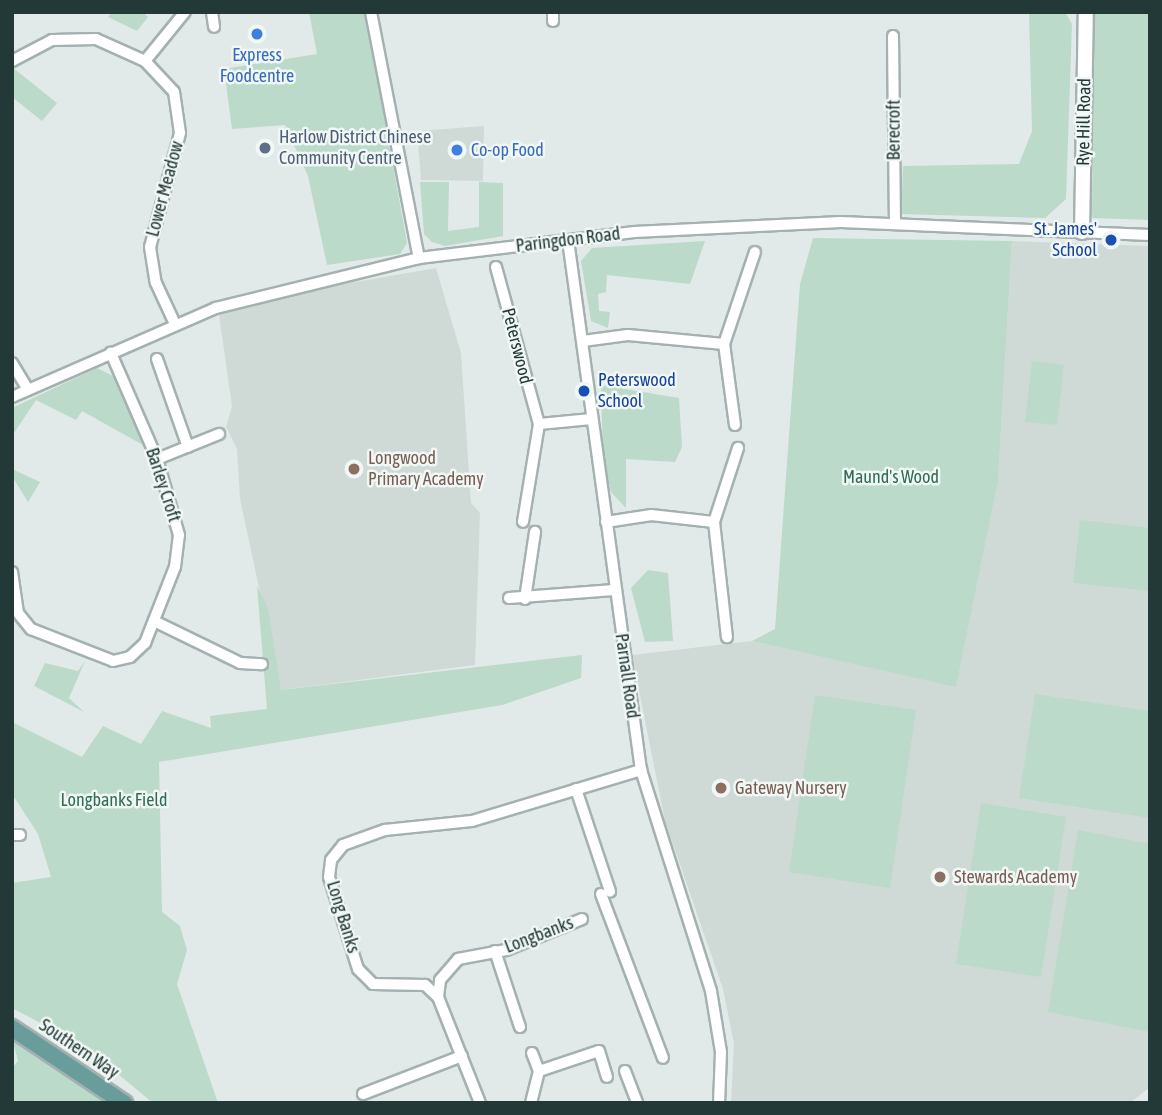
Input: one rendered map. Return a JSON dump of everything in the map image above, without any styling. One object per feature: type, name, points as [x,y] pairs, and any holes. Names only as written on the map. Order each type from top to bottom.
[{"type":"main road","name":"Southern Way","points":[[12,1028],[124,1103]]},
{"type":"street","points":[[145,61],[185,12]]},
{"type":"street","points":[[212,12],[214,27]]},
{"type":"street","points":[[371,12],[419,258]]},
{"type":"street","name":"Rye Hill Road","points":[[1082,232],[1086,12]]},
{"type":"street","name":"Berecroft","points":[[893,36],[895,223]]},
{"type":"street","name":"Lower Meadow","points":[[12,61],[62,38],[96,39],[145,61],[174,92],[181,123],[150,247],[156,283],[175,324]]},
{"type":"street","name":"Paringdon Road","points":[[12,397],[175,324],[287,286],[419,258],[678,229],[895,223],[1150,235]]},
{"type":"street","name":"Parnall Road","points":[[568,240],[614,590],[641,770],[711,990],[722,1052],[719,1103]]},
{"type":"street","points":[[735,425],[724,344],[755,252]]},
{"type":"street","name":"Peterswood","points":[[496,267],[539,425],[523,522]]},
{"type":"street","points":[[583,341],[639,335],[724,344]]},
{"type":"street","name":"Barley Croft","points":[[12,572],[13,584],[27,626],[104,659],[135,654],[154,621],[175,567],[179,535],[157,459],[111,353]]},
{"type":"street","name":"Barley Croft","points":[[157,359],[188,447]]},
{"type":"street","points":[[12,363],[28,390]]},
{"type":"street","points":[[539,425],[592,419]]},
{"type":"street","points":[[157,459],[219,434]]},
{"type":"street","points":[[727,637],[714,522],[738,448]]},
{"type":"street","points":[[606,522],[651,515],[714,522]]},
{"type":"street","points":[[525,599],[535,532]]},
{"type":"street","points":[[509,598],[525,599],[614,590]]},
{"type":"street","points":[[154,621],[240,663],[262,664]]},
{"type":"street","name":"Long Banks","points":[[438,997],[425,985],[373,984],[358,969],[328,877],[331,860],[342,845],[386,831],[472,821],[641,770]]},
{"type":"street","points":[[576,789],[605,892],[663,1058]]},
{"type":"street","name":"Longbanks","points":[[438,997],[440,980],[458,959],[495,951],[582,919]]},
{"type":"street","name":"Longbanks","points":[[495,951],[520,1027]]},
{"type":"street","points":[[438,997],[480,1103]]},
{"type":"street","points":[[539,1071],[599,1051],[607,1077]]},
{"type":"street","points":[[531,1103],[539,1071],[532,1053]]},
{"type":"street","points":[[363,1094],[462,1056]]},
{"type":"street","points":[[625,1072],[637,1103]]},
{"type":"shaded area","points":[[484,126],[483,181],[421,180],[417,131]]},
{"type":"shaded area","name":"Stewards Academy","points":[[1012,241],[1150,246],[1150,1087],[1130,1103],[731,1103],[734,1044],[723,989],[665,821],[632,655],[752,641],[956,686],[998,482]]},
{"type":"shaded area","name":"Longwood Primary Academy","points":[[436,268],[461,353],[471,503],[480,513],[475,665],[281,690],[240,499],[237,449],[226,427],[232,406],[219,315],[287,286],[326,287]]},
{"type":"green space","points":[[112,12],[143,12],[148,17],[137,31],[108,17]]},
{"type":"green space","points":[[309,12],[365,12],[407,243],[400,254],[327,265],[308,176],[285,125],[232,129],[224,69],[317,54]]},
{"type":"green space","points":[[1029,12],[1065,12],[1072,24],[1066,199],[1045,218],[901,214],[903,166],[1019,164],[1032,131]]},
{"type":"green space","points":[[1094,12],[1150,12],[1150,220],[1092,218]]},
{"type":"green space","points":[[12,67],[57,103],[42,121],[12,97]]},
{"type":"green space","points":[[420,182],[449,182],[448,231],[479,227],[479,182],[503,183],[503,236],[445,246],[432,242],[424,234]]},
{"type":"green space","name":"Maund's Wood","points":[[813,238],[1012,241],[998,482],[956,687],[752,641],[775,629],[800,284]]},
{"type":"green space","points":[[705,241],[690,284],[607,275],[606,292],[598,294],[599,311],[610,312],[608,328],[591,321],[581,261],[592,248]]},
{"type":"green space","points":[[1032,361],[1064,365],[1057,425],[1025,422]]},
{"type":"green space","points":[[97,368],[113,376],[143,445],[82,411],[76,420],[36,400],[12,436],[12,408]]},
{"type":"green space","points":[[601,385],[679,398],[682,447],[675,462],[626,459],[626,508],[611,492],[603,457]]},
{"type":"green space","points":[[12,469],[40,482],[28,502],[12,476]]},
{"type":"green space","points":[[1080,520],[1150,528],[1150,591],[1073,583]]},
{"type":"green space","points":[[648,570],[668,573],[673,641],[645,642],[631,588]]},
{"type":"green space","name":"Longbanks Field","points":[[257,586],[268,608],[281,690],[582,655],[581,678],[502,705],[159,762],[162,912],[180,926],[187,950],[177,984],[218,1103],[153,1103],[83,1045],[12,1008],[12,883],[51,877],[38,834],[12,794],[12,722],[82,757],[103,726],[141,744],[162,711],[211,728],[210,716],[267,709]]},
{"type":"green space","points":[[85,661],[69,698],[84,712],[34,686],[45,663],[78,671]]},
{"type":"green space","points":[[1035,694],[1150,711],[1150,818],[1019,798]]},
{"type":"green space","points":[[815,695],[916,710],[890,888],[789,872]]},
{"type":"green space","points":[[981,803],[1066,817],[1041,977],[956,964]]},
{"type":"green space","points":[[1078,830],[1150,844],[1150,1032],[1048,1012]]},
{"type":"green space","points":[[12,1038],[66,1068],[113,1103],[12,1103],[12,1068],[18,1061]]},
{"type":"place","name":"Express Foodcentre","points":[[257,34]]},
{"type":"place","name":"Harlow District Chinese Community Centre","points":[[265,148]]},
{"type":"place","name":"Co-op Food","points":[[457,150]]},
{"type":"place","name":"St. James' School","points":[[1111,240]]},
{"type":"place","name":"Peterswood School","points":[[584,391]]},
{"type":"place","name":"Longwood Primary Academy","points":[[354,469]]},
{"type":"place","name":"Gateway Nursery","points":[[721,788]]},
{"type":"place","name":"Stewards Academy","points":[[940,877]]}]
